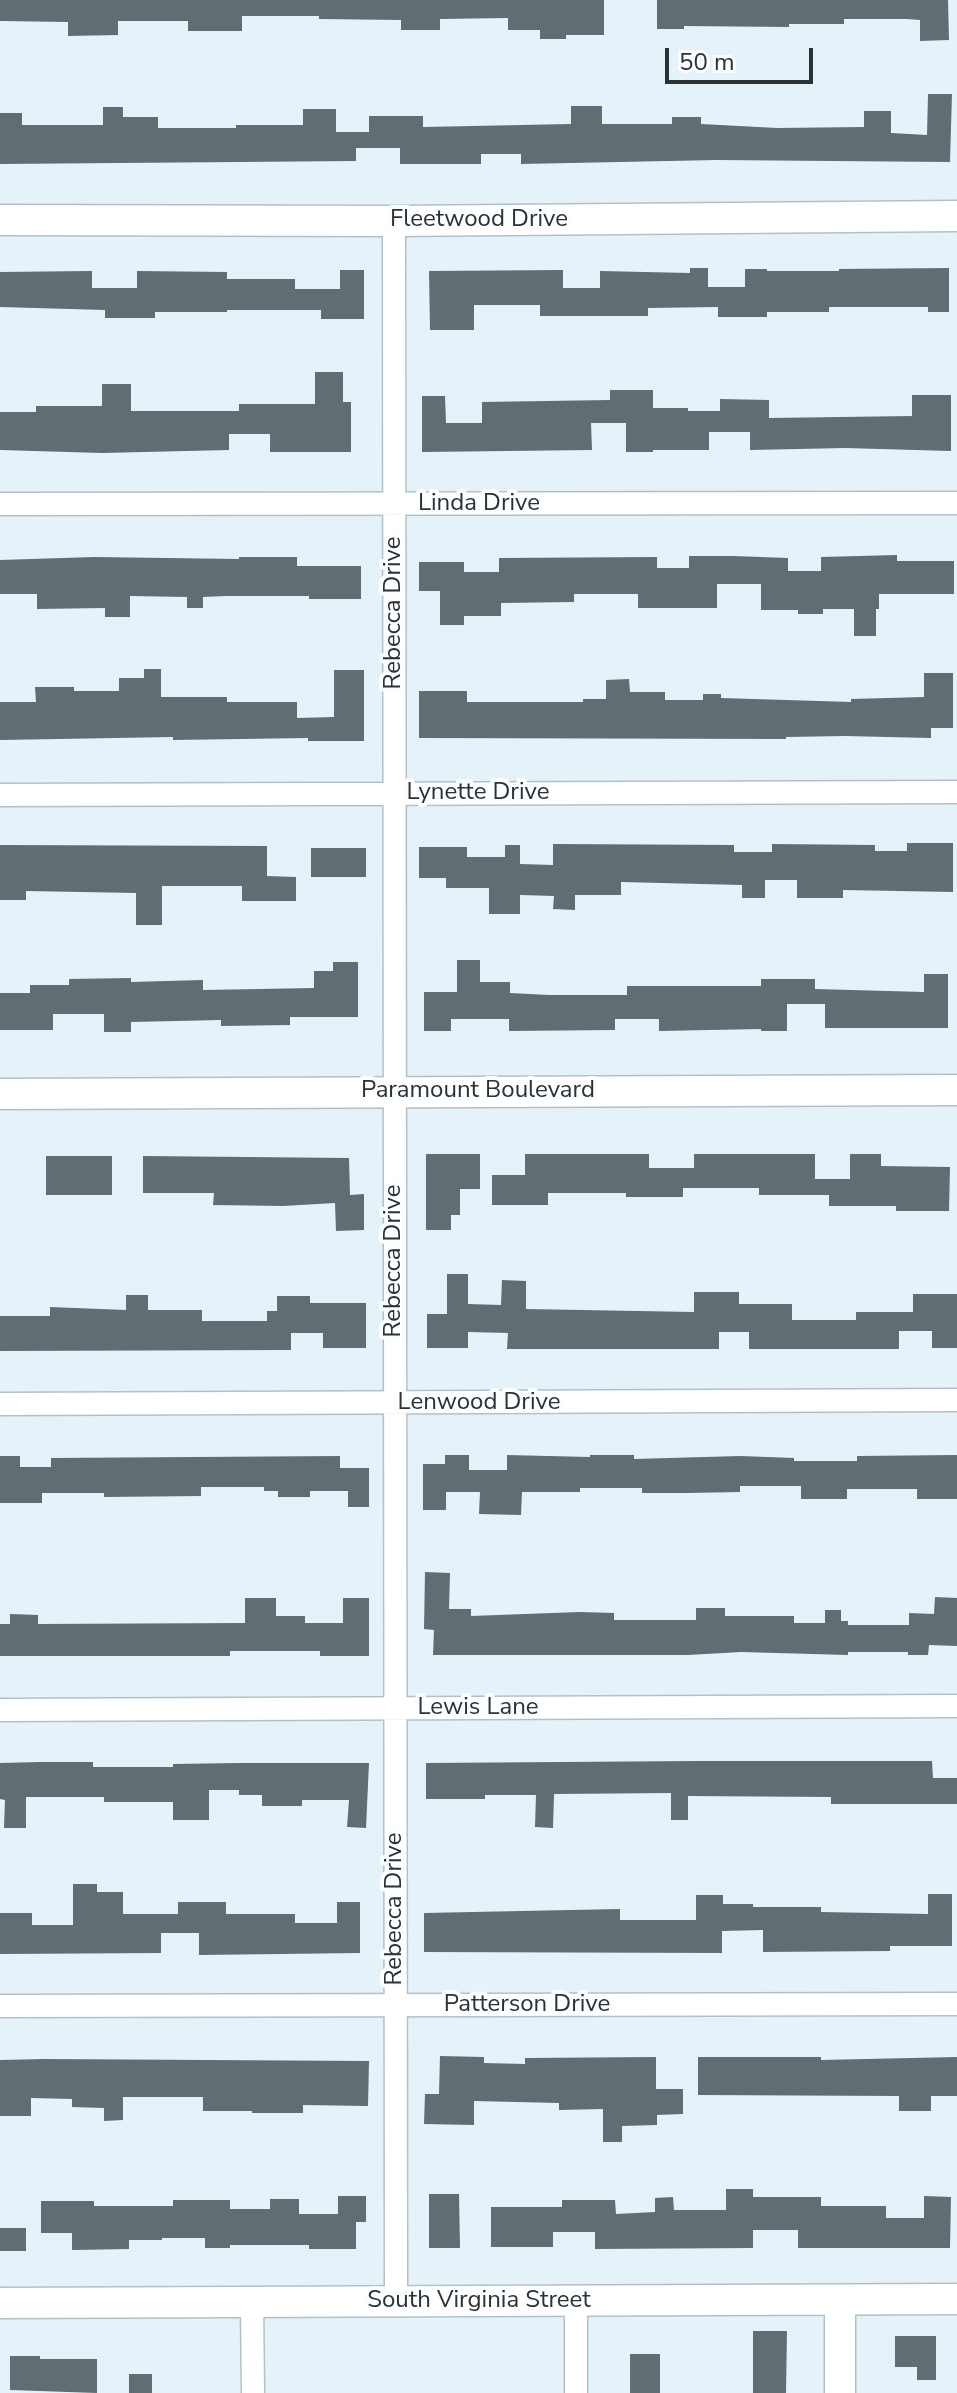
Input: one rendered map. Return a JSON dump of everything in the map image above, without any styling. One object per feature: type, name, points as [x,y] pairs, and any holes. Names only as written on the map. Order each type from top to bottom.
[{"type":"street","name":"Fleetwood Drive","points":[[0,220],[394,221],[957,216]]},
{"type":"street","name":"Rebecca Drive","points":[[394,221],[396,2301]]},
{"type":"street","name":"Linda Drive","points":[[0,504],[957,503]]},
{"type":"street","name":"Lynette Drive","points":[[0,795],[957,792]]},
{"type":"street","name":"Paramount Boulevard","points":[[0,1094],[957,1090]]},
{"type":"street","name":"Lenwood Drive","points":[[0,1404],[957,1400]]},
{"type":"street","name":"Lewis Lane","points":[[0,1710],[957,1706]]},
{"type":"street","name":"Patterson Drive","points":[[0,2006],[957,2004]]},
{"type":"street","name":"South Virginia Street","points":[[0,2303],[957,2299]]},
{"type":"street","points":[[840,2300],[840,2393]]},
{"type":"street","points":[[576,2301],[576,2393]]},
{"type":"street","points":[[252,2302],[253,2393]]},
{"type":"building","points":[[0,0],[604,0],[604,35],[540,39],[540,30],[508,30],[508,18],[440,19],[440,30],[401,30],[401,20],[242,16],[242,31],[188,31],[188,21],[118,21],[118,35],[68,36],[68,22],[0,21]]},
{"type":"building","points":[[657,0],[948,0],[949,40],[920,41],[920,20],[907,19],[844,19],[844,24],[789,24],[789,27],[684,26],[684,29],[657,29]]},
{"type":"building","points":[[928,94],[952,94],[950,162],[717,160],[521,164],[521,154],[481,154],[481,164],[400,164],[400,148],[356,148],[356,161],[0,164],[0,113],[22,113],[22,125],[103,125],[103,107],[123,107],[123,117],[158,117],[158,128],[236,128],[236,125],[303,125],[303,109],[336,109],[336,132],[369,132],[369,116],[423,116],[423,127],[571,124],[571,106],[602,106],[602,124],[672,124],[672,117],[701,117],[701,124],[777,128],[864,127],[864,111],[891,111],[891,133],[927,135]]},
{"type":"building","points":[[690,268],[708,268],[708,287],[745,287],[745,269],[839,271],[949,268],[949,312],[928,312],[928,307],[829,307],[829,312],[767,312],[767,317],[718,317],[718,307],[648,308],[648,316],[540,316],[540,305],[474,305],[474,330],[430,330],[429,271],[563,270],[563,288],[600,288],[600,271],[690,273]]},
{"type":"building","points":[[340,270],[364,270],[364,319],[321,319],[321,310],[155,312],[155,318],[105,318],[105,310],[0,307],[0,272],[92,271],[92,288],[137,288],[137,271],[227,272],[227,279],[295,279],[295,289],[340,289]]},
{"type":"building","points":[[315,372],[343,372],[343,402],[351,402],[351,452],[270,452],[270,434],[229,434],[229,450],[102,453],[0,450],[0,412],[36,412],[36,406],[102,406],[102,384],[131,384],[131,411],[239,411],[239,404],[315,404]]},
{"type":"building","points":[[610,390],[653,390],[653,408],[688,408],[688,411],[720,411],[720,399],[769,400],[769,418],[912,416],[912,395],[951,395],[951,451],[845,448],[750,450],[750,432],[709,432],[709,450],[626,452],[626,423],[591,423],[592,450],[422,452],[422,396],[445,396],[446,423],[482,423],[482,402],[610,400]]},
{"type":"building","points":[[897,555],[897,561],[954,561],[954,594],[879,594],[876,636],[854,636],[854,609],[823,609],[823,614],[761,610],[761,584],[717,584],[717,608],[638,608],[638,594],[574,594],[574,602],[501,603],[501,616],[464,616],[464,625],[440,625],[440,591],[419,591],[419,562],[464,562],[464,572],[499,572],[499,558],[657,557],[657,568],[689,568],[689,556],[734,556],[788,558],[788,571],[821,571],[821,557]]},
{"type":"building","points":[[297,557],[297,566],[361,566],[361,599],[203,597],[203,608],[187,608],[187,597],[130,596],[130,617],[105,617],[105,608],[37,609],[37,594],[0,594],[0,560]]},
{"type":"building","points":[[144,669],[161,669],[161,697],[227,697],[227,702],[297,702],[297,718],[334,717],[334,670],[364,670],[364,741],[308,741],[308,738],[173,740],[173,737],[0,740],[0,702],[36,702],[35,687],[119,691],[119,678],[144,678]]},
{"type":"building","points":[[924,673],[953,673],[953,728],[931,728],[931,738],[419,738],[419,691],[467,691],[467,702],[583,702],[583,699],[606,699],[606,680],[629,679],[630,692],[665,692],[665,700],[703,700],[703,694],[721,694],[721,698],[851,702],[851,699],[924,697]]},
{"type":"building","points":[[907,843],[953,843],[953,892],[843,890],[843,898],[797,898],[797,880],[765,880],[765,898],[742,898],[742,885],[621,882],[621,895],[575,895],[575,910],[553,909],[554,896],[520,895],[520,914],[489,914],[489,888],[446,888],[446,878],[419,878],[419,847],[467,847],[467,857],[505,857],[505,845],[520,845],[520,864],[553,865],[553,844],[734,845],[734,852],[772,852],[772,844],[875,845],[875,851],[907,851]]},
{"type":"building","points":[[0,845],[267,846],[267,876],[296,877],[296,901],[242,901],[242,886],[162,886],[162,925],[136,925],[136,893],[26,891],[26,900],[0,900]]},
{"type":"building","points":[[311,848],[366,848],[366,877],[311,877]]},
{"type":"building","points":[[457,960],[480,960],[480,982],[510,982],[510,993],[549,995],[627,995],[627,986],[761,986],[761,979],[815,979],[815,989],[924,992],[924,974],[948,974],[948,1028],[825,1028],[825,1004],[787,1004],[787,1031],[659,1031],[659,1019],[615,1019],[615,1030],[509,1031],[509,1019],[451,1019],[451,1031],[424,1031],[424,992],[457,992]]},
{"type":"building","points":[[333,962],[358,962],[358,1017],[290,1017],[290,1025],[221,1026],[221,1020],[131,1022],[131,1032],[104,1032],[104,1014],[53,1014],[53,1030],[0,1030],[0,993],[30,993],[30,985],[69,985],[69,979],[131,978],[131,982],[203,980],[203,990],[314,988],[314,971],[333,971]]},
{"type":"building","points":[[426,1154],[480,1154],[480,1189],[460,1189],[460,1215],[451,1215],[451,1230],[426,1230]]},
{"type":"building","points":[[525,1154],[649,1154],[649,1168],[694,1168],[694,1154],[815,1154],[815,1179],[850,1179],[850,1154],[881,1154],[881,1166],[950,1167],[949,1211],[896,1211],[896,1206],[829,1206],[829,1195],[759,1195],[759,1188],[683,1188],[683,1197],[548,1193],[548,1205],[492,1205],[492,1175],[525,1175]]},
{"type":"building","points":[[46,1156],[112,1156],[112,1195],[46,1195]]},
{"type":"building","points":[[143,1156],[349,1158],[350,1195],[364,1194],[364,1230],[336,1231],[335,1203],[213,1205],[214,1193],[143,1193]]},
{"type":"building","points":[[447,1274],[468,1274],[468,1304],[501,1305],[502,1280],[526,1281],[526,1309],[694,1312],[694,1292],[739,1292],[739,1304],[792,1304],[792,1320],[856,1320],[856,1312],[913,1312],[913,1294],[957,1294],[957,1348],[932,1348],[932,1331],[899,1331],[899,1349],[749,1349],[749,1332],[719,1332],[719,1349],[507,1349],[508,1333],[468,1332],[468,1348],[427,1348],[427,1314],[447,1314]]},
{"type":"building","points":[[126,1295],[148,1295],[148,1310],[202,1310],[202,1321],[267,1321],[267,1311],[277,1311],[277,1296],[310,1296],[310,1303],[366,1303],[366,1348],[323,1348],[323,1333],[291,1333],[291,1350],[0,1351],[0,1316],[50,1316],[50,1307],[126,1310]]},
{"type":"building","points":[[445,1455],[469,1455],[469,1470],[507,1470],[507,1455],[634,1455],[634,1459],[740,1456],[794,1458],[794,1461],[857,1461],[857,1456],[957,1455],[957,1499],[917,1499],[917,1489],[847,1489],[847,1499],[801,1499],[801,1486],[740,1486],[740,1492],[688,1493],[642,1493],[642,1488],[580,1488],[580,1492],[522,1492],[521,1515],[479,1514],[480,1492],[446,1492],[446,1510],[423,1510],[423,1464],[445,1464]]},
{"type":"building","points":[[0,1456],[20,1456],[20,1467],[51,1467],[51,1458],[340,1456],[340,1468],[369,1468],[369,1507],[348,1507],[348,1491],[310,1491],[310,1497],[278,1497],[278,1491],[264,1491],[264,1487],[201,1487],[201,1496],[104,1497],[104,1493],[42,1493],[42,1503],[0,1503]]},
{"type":"building","points":[[425,1572],[450,1573],[449,1609],[471,1609],[471,1616],[580,1612],[614,1613],[614,1620],[696,1620],[696,1608],[725,1608],[725,1616],[794,1616],[794,1623],[825,1623],[825,1610],[841,1610],[841,1621],[848,1621],[848,1625],[909,1625],[909,1613],[934,1614],[935,1597],[957,1598],[957,1646],[929,1645],[928,1655],[908,1655],[908,1652],[848,1652],[848,1655],[741,1652],[688,1655],[433,1655],[434,1630],[424,1629]]},
{"type":"building","points":[[245,1598],[276,1598],[276,1616],[305,1616],[305,1623],[343,1623],[343,1598],[369,1598],[369,1656],[320,1656],[320,1651],[230,1651],[230,1656],[0,1656],[0,1624],[10,1624],[10,1614],[38,1615],[38,1624],[245,1623]]},
{"type":"building","points":[[932,1761],[933,1778],[957,1778],[957,1804],[831,1804],[831,1797],[688,1796],[688,1820],[671,1820],[671,1793],[554,1794],[553,1828],[535,1827],[536,1795],[426,1799],[426,1763]]},
{"type":"building","points":[[93,1762],[93,1767],[369,1763],[366,1828],[347,1827],[349,1800],[302,1800],[302,1806],[262,1806],[262,1795],[239,1795],[239,1790],[209,1790],[209,1820],[173,1820],[173,1802],[104,1802],[104,1797],[26,1797],[26,1828],[4,1828],[5,1800],[0,1799],[0,1763]]},
{"type":"building","points":[[73,1884],[97,1884],[97,1892],[123,1892],[123,1914],[178,1914],[178,1902],[226,1902],[226,1914],[295,1914],[295,1923],[337,1923],[337,1902],[360,1902],[360,1953],[199,1955],[199,1933],[161,1933],[161,1953],[0,1954],[0,1913],[32,1913],[32,1925],[73,1925]]},
{"type":"building","points":[[928,1894],[952,1894],[952,1946],[890,1946],[890,1951],[763,1952],[763,1930],[722,1931],[722,1953],[424,1952],[424,1913],[620,1909],[620,1920],[696,1920],[696,1895],[723,1895],[723,1904],[753,1904],[753,1907],[821,1907],[821,1912],[928,1914]]},
{"type":"building","points":[[440,2056],[484,2057],[484,2063],[525,2064],[525,2058],[656,2057],[656,2089],[683,2089],[683,2114],[657,2115],[657,2125],[622,2126],[622,2142],[603,2142],[603,2109],[559,2110],[559,2103],[474,2101],[474,2125],[424,2124],[425,2094],[439,2094]]},
{"type":"building","points":[[698,2057],[821,2057],[821,2060],[957,2057],[957,2096],[931,2096],[931,2111],[899,2111],[899,2096],[698,2095]]},
{"type":"building","points":[[0,2060],[369,2061],[368,2106],[303,2105],[303,2113],[252,2113],[203,2111],[203,2097],[123,2097],[123,2120],[104,2121],[104,2108],[72,2107],[72,2099],[31,2098],[31,2116],[0,2116]]},
{"type":"building","points":[[726,2189],[753,2189],[753,2197],[821,2197],[821,2206],[886,2206],[886,2218],[924,2218],[924,2196],[951,2197],[950,2248],[798,2248],[798,2230],[753,2230],[753,2248],[595,2249],[595,2232],[553,2232],[553,2247],[491,2247],[491,2207],[562,2207],[562,2200],[615,2200],[616,2214],[655,2212],[655,2198],[673,2197],[674,2210],[726,2210]]},
{"type":"building","points":[[429,2194],[459,2194],[460,2248],[429,2248]]},
{"type":"building","points":[[338,2196],[366,2196],[366,2222],[356,2222],[356,2249],[309,2249],[309,2245],[205,2248],[205,2238],[162,2238],[129,2240],[129,2249],[72,2250],[72,2233],[41,2233],[41,2201],[94,2201],[94,2206],[173,2206],[173,2200],[230,2200],[230,2209],[270,2209],[270,2199],[299,2199],[299,2214],[338,2214]]},
{"type":"building","points":[[0,2228],[26,2228],[26,2251],[0,2251]]},
{"type":"building","points":[[753,2331],[787,2331],[786,2393],[753,2393]]},
{"type":"building","points":[[895,2336],[936,2336],[936,2380],[917,2380],[917,2367],[895,2367]]},
{"type":"building","points":[[630,2354],[660,2354],[660,2393],[630,2393]]},
{"type":"building","points":[[10,2356],[97,2359],[97,2393],[10,2390]]},
{"type":"building","points":[[129,2374],[152,2374],[152,2393],[129,2393]]}]
